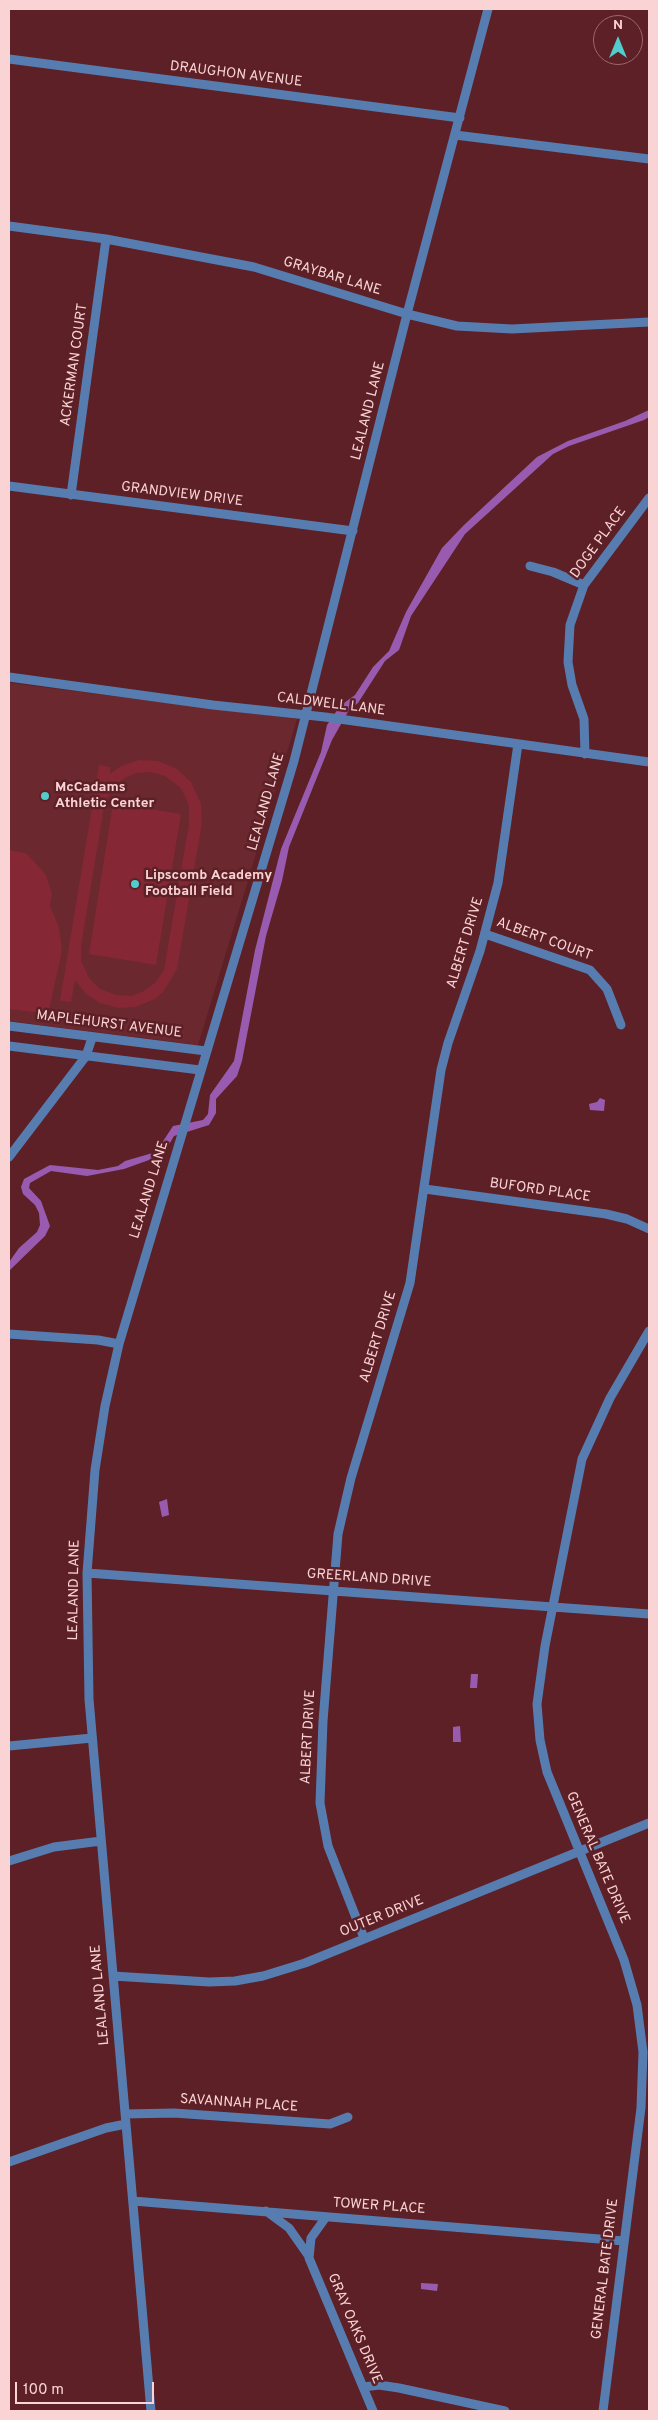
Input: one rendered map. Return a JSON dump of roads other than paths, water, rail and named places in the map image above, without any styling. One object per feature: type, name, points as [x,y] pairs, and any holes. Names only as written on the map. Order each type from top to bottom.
[{"type":"street","name":"LEALAND LANE","points":[[151,2411],[92,1738],[87,1653],[87,1573],[95,1470],[105,1406],[119,1344],[187,1112],[264,862],[306,715],[407,314],[488,9]]},
{"type":"street","name":"DRAUGHON AVENUE","points":[[9,60],[460,118]]},
{"type":"street","points":[[455,135],[649,159]]},
{"type":"street","name":"GRAYBAR LANE","points":[[9,226],[106,239],[254,267],[407,314],[457,326],[491,330],[649,322]]},
{"type":"street","name":"ACKERMAN COURT","points":[[71,495],[106,239]]},
{"type":"street","name":"GRANDVIEW DRIVE","points":[[9,486],[353,531]]},
{"type":"street","name":"DOGE PLACE","points":[[585,754],[584,719],[570,673],[568,649],[570,625],[584,584],[649,498]]},
{"type":"street","points":[[530,566],[562,575],[584,584]]},
{"type":"street","name":"CALDWELL LANE","points":[[9,677],[358,721],[649,762]]},
{"type":"street","name":"ALBERT DRIVE","points":[[364,1938],[328,1846],[320,1803],[322,1729],[341,1514],[410,1283],[444,1057],[485,934],[504,850],[518,744]]},
{"type":"street","name":"ALBERT COURT","points":[[485,934],[576,963],[590,970],[607,989],[621,1025]]},
{"type":"street","name":"MAPLEHURST AVENUE","points":[[9,1026],[206,1051]]},
{"type":"street","points":[[9,1157],[86,1056],[92,1038]]},
{"type":"street","points":[[9,1046],[200,1070]]},
{"type":"street","name":"BUFORD PLACE","points":[[425,1189],[606,1214],[627,1219],[649,1229]]},
{"type":"street","name":"GENERAL BATE DRIVE","points":[[603,2411],[642,2102],[646,2045],[631,1981],[547,1772],[540,1740],[538,1694],[577,1481],[586,1448],[610,1398],[649,1331]]},
{"type":"street","points":[[9,1334],[98,1340],[119,1344]]},
{"type":"street","name":"GREERLAND DRIVE","points":[[87,1573],[649,1614]]},
{"type":"street","points":[[9,1746],[92,1738]]},
{"type":"street","name":"OUTER DRIVE","points":[[113,1976],[209,1982],[251,1979],[294,1967],[649,1823]]},
{"type":"street","points":[[9,1861],[54,1846],[101,1841]]},
{"type":"street","name":"SAVANNAH PLACE","points":[[125,2114],[174,2113],[330,2124],[348,2117]]},
{"type":"street","points":[[9,2162],[106,2128],[126,2124]]},
{"type":"street","name":"TOWER PLACE","points":[[133,2201],[264,2210],[326,2217],[624,2241]]},
{"type":"street","name":"GRAY OAKS DRIVE","points":[[264,2210],[294,2234],[309,2258],[373,2411]]},
{"type":"street","points":[[309,2258],[311,2238],[326,2217]]},
{"type":"street","points":[[364,2387],[398,2388],[505,2411]]},
{"type":"place","name":"McCadams Athletic Center","points":[[45,796]]},
{"type":"place","name":"Lipscomb Academy Football Field","points":[[135,884]]}]
